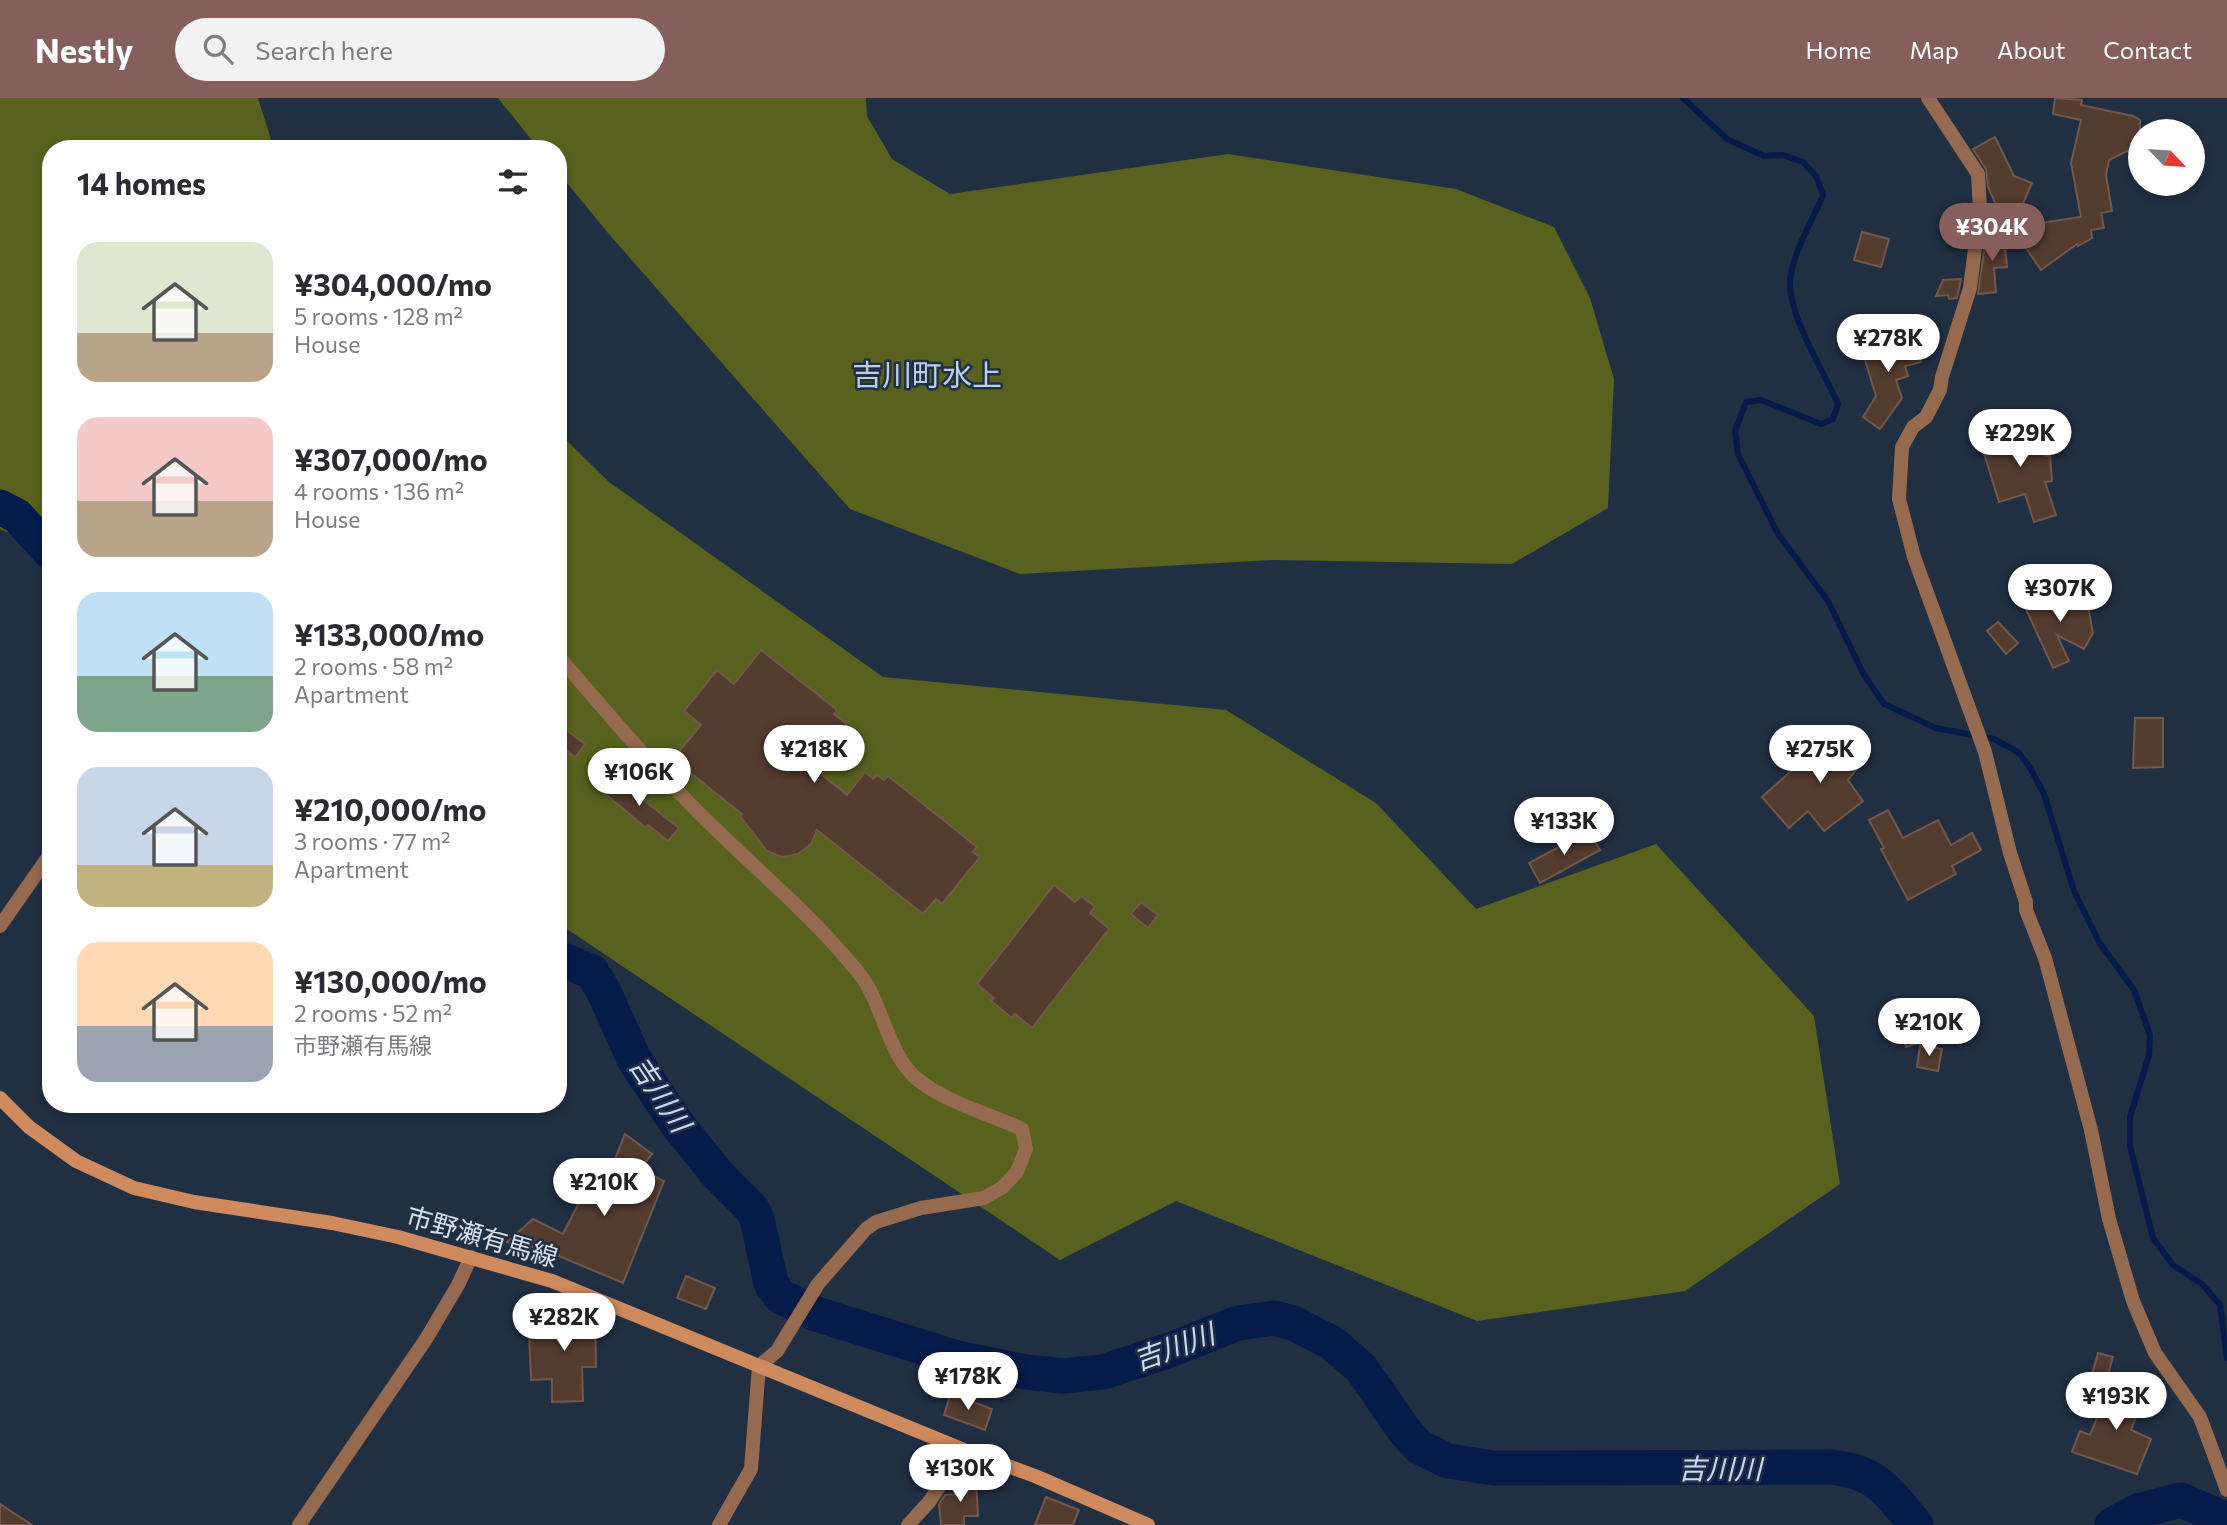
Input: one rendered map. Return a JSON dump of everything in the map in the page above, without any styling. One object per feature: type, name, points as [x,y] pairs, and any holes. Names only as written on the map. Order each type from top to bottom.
[{"type":"main road","name":"市野瀬有馬線","points":[[0,1098],[29,1127],[76,1161],[134,1188],[194,1202],[332,1223],[398,1237],[552,1281],[1046,1481],[1147,1525]]},
{"type":"street","points":[[1927,98],[1978,174],[1980,209],[1970,288],[1940,390],[1926,417],[1913,427],[1902,447],[1899,499],[1914,557],[1985,752],[2026,910],[2045,958],[2091,1130],[2109,1219],[2133,1301],[2155,1353],[2200,1417],[2227,1490]]},
{"type":"street","points":[[567,666],[649,762],[800,909],[860,974],[898,1054],[915,1077],[945,1097],[1022,1129],[1026,1149],[1017,1172],[1003,1187],[984,1198],[921,1208],[876,1222],[866,1229],[818,1284],[777,1351],[759,1366],[751,1469],[719,1525]]},
{"type":"street","points":[[0,926],[42,866]]},
{"type":"street","points":[[299,1525],[426,1339],[471,1257]]},
{"type":"street","points":[[908,1525],[929,1502],[964,1450]]},
{"type":"green space","points":[[0,98],[258,98],[271,140],[42,140],[42,548],[0,529]]},
{"type":"green space","points":[[498,98],[866,98],[867,116],[892,159],[950,194],[1228,154],[1456,189],[1554,227],[1590,298],[1614,379],[1608,508],[1512,564],[1274,560],[1020,574],[850,509],[567,183],[567,140],[532,140]]},
{"type":"green space","points":[[567,441],[609,482],[883,677],[1226,710],[1376,803],[1476,909],[1656,844],[1814,1016],[1840,1184],[1685,1291],[1477,1321],[1176,1201],[1060,1260],[567,929]]},
{"type":"building","points":[[2055,98],[2082,100],[2081,105],[2138,119],[2128,119],[2128,151],[2109,160],[2106,175],[2112,211],[2101,213],[2104,228],[2091,230],[2092,238],[2078,246],[2077,244],[2041,270],[2021,241],[2047,222],[2081,217],[2071,163],[2081,120],[2053,114]]},
{"type":"building","points":[[1995,137],[2014,176],[2032,183],[2021,208],[2019,239],[1997,207],[1988,187],[1986,169],[1973,149]]},
{"type":"building","points":[[1862,232],[1889,239],[1881,267],[1854,260]]},
{"type":"building","points":[[2004,236],[2007,267],[1994,268],[1996,292],[1978,294],[1986,237]]},
{"type":"building","points":[[1961,279],[1957,298],[1949,299],[1948,295],[1936,296],[1943,280]]},
{"type":"building","points":[[1896,335],[1897,340],[1914,336],[1921,362],[1905,366],[1908,376],[1896,380],[1902,398],[1880,429],[1863,417],[1876,396],[1861,347]]},
{"type":"building","points":[[2016,425],[2020,437],[2045,435],[2046,456],[2050,455],[2052,481],[2045,482],[2056,515],[2034,522],[2025,494],[1999,502],[1979,437]]},
{"type":"building","points":[[2058,589],[2063,600],[2086,596],[2093,633],[2084,649],[2057,635],[2069,661],[2053,668],[2024,605]]},
{"type":"building","points":[[1998,622],[2018,643],[2006,654],[1987,631]]},
{"type":"building","points":[[761,650],[837,710],[834,714],[847,724],[813,767],[847,795],[865,772],[873,779],[877,775],[884,780],[888,776],[977,847],[973,852],[980,857],[942,904],[936,899],[923,914],[817,830],[811,844],[798,854],[782,857],[767,851],[740,816],[742,814],[673,759],[701,725],[684,711],[717,670],[734,684]]},
{"type":"building","points":[[2135,718],[2163,718],[2163,767],[2133,768]]},
{"type":"building","points":[[567,731],[585,744],[575,757],[567,751]]},
{"type":"building","points":[[1843,731],[1870,752],[1848,780],[1863,801],[1824,831],[1808,811],[1789,828],[1762,797],[1817,748],[1824,756]]},
{"type":"building","points":[[614,774],[679,828],[668,841],[648,825],[646,828],[601,790]]},
{"type":"building","points":[[1888,810],[1903,838],[1938,820],[1951,845],[1972,833],[1981,850],[1952,866],[1956,874],[1908,900],[1869,820]]},
{"type":"building","points":[[1589,831],[1600,850],[1540,883],[1529,863]]},
{"type":"building","points":[[1054,885],[1075,902],[1081,896],[1095,907],[1090,913],[1109,929],[1032,1028],[1015,1014],[1012,1018],[991,1001],[994,998],[977,984]]},
{"type":"building","points":[[1141,902],[1158,915],[1148,928],[1131,914]]},
{"type":"building","points":[[1916,1005],[1926,1041],[1906,1047],[1896,1011]]},
{"type":"building","points":[[1920,1045],[1942,1049],[1938,1071],[1917,1067]]},
{"type":"building","points":[[625,1134],[652,1154],[640,1169],[664,1181],[623,1283],[533,1245],[530,1253],[507,1242],[533,1219],[563,1234],[593,1175],[606,1181]]},
{"type":"building","points":[[686,1276],[715,1288],[706,1309],[677,1298]]},
{"type":"building","points":[[554,1304],[574,1309],[572,1318],[595,1317],[596,1367],[582,1367],[583,1401],[552,1402],[552,1379],[531,1380],[529,1332],[546,1332]]},
{"type":"building","points":[[2098,1353],[2113,1357],[2105,1384],[2090,1381]]},
{"type":"building","points":[[2128,1379],[2140,1407],[2131,1430],[2151,1439],[2137,1474],[2072,1452],[2080,1431],[2090,1435],[2110,1387]]},
{"type":"building","points":[[950,1396],[992,1409],[985,1430],[944,1415]]},
{"type":"building","points":[[976,1478],[978,1516],[964,1516],[964,1525],[941,1525],[939,1504],[945,1495],[958,1494],[957,1479]]},
{"type":"building","points":[[1046,1497],[1079,1510],[1073,1525],[1035,1525]]},
{"type":"building","points":[[0,1504],[32,1525],[0,1525]]},
{"type":"waterway","points":[[1683,98],[1727,139],[1764,156],[1783,155],[1803,162],[1816,176],[1823,195],[1794,260],[1790,282],[1791,296],[1801,328],[1838,404],[1833,419],[1821,424],[1761,400],[1746,402],[1735,431],[1738,454],[1778,534],[1828,601],[1864,675],[1884,704],[1936,728],[1994,739],[2018,752],[2029,766],[2044,794],[2074,891],[2099,942],[2134,990],[2150,1035],[2149,1055],[2130,1117],[2130,1146],[2153,1238],[2173,1265],[2202,1284],[2220,1305],[2227,1358]]},
{"type":"waterway","name":"吉川川","points":[[0,507],[17,516],[42,543]]},
{"type":"waterway","name":"吉川川","points":[[567,962],[592,972],[604,992],[634,1059],[677,1124],[718,1175],[752,1209],[757,1219],[771,1283],[780,1296],[816,1314],[957,1358],[1026,1372],[1063,1376],[1103,1372],[1170,1350],[1238,1323],[1274,1318],[1293,1323],[1332,1343],[1361,1368],[1419,1447],[1448,1461],[1494,1468],[1831,1467],[1860,1473],[1880,1485],[1916,1525]]},
{"type":"waterway","name":"吉川川","points":[[2112,1525],[2138,1511],[2181,1500],[2227,1520]]},
{"type":"district","name":"吉川町水上","points":[[927,376]]}]
